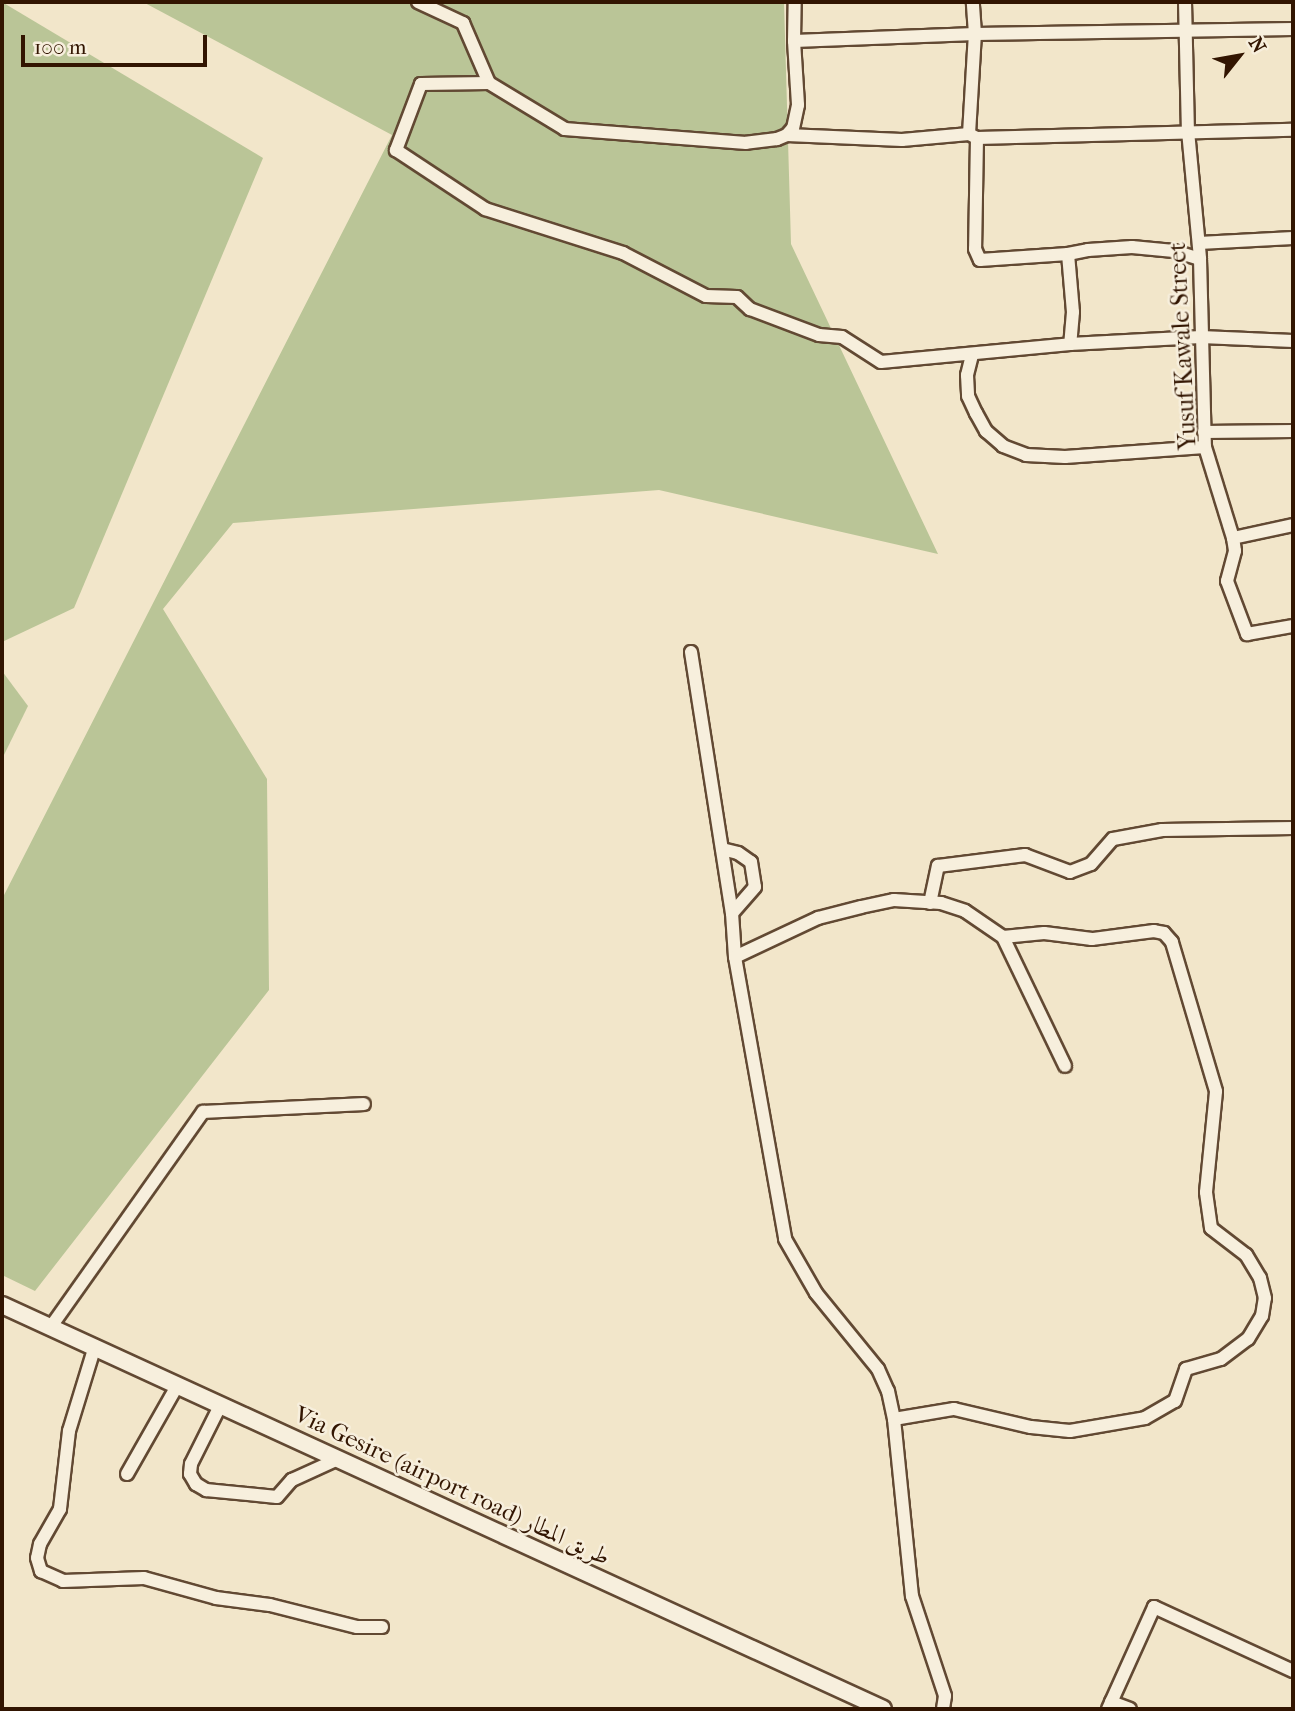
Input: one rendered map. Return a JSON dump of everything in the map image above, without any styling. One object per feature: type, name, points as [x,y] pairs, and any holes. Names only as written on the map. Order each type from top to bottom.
[{"type":"main road","name":"Via Gesire (airport road) طريق المطار","points":[[2,1305],[883,1709]]},
{"type":"street","points":[[418,2],[463,23],[489,83]]},
{"type":"street","points":[[787,135],[793,128],[798,105],[794,41],[795,2]]},
{"type":"street","points":[[973,2],[975,249],[979,260],[1132,247],[1174,251],[1200,259]]},
{"type":"street","name":"Yusuf Kawale Street","points":[[1185,2],[1188,131],[1200,259],[1205,447],[1233,538],[1235,551],[1227,581],[1247,634],[1293,626]]},
{"type":"street","points":[[794,41],[975,34],[1293,29]]},
{"type":"street","points":[[1293,130],[973,136],[902,140],[787,135],[746,143],[565,128],[489,83],[421,84],[396,150],[485,209],[623,253],[706,296],[737,296],[750,309],[819,335],[842,337],[881,362],[1070,344],[1201,337],[1293,341]]},
{"type":"street","points":[[1199,243],[1293,238]]},
{"type":"street","points":[[1068,254],[1073,312],[1070,344]]},
{"type":"street","points":[[972,355],[967,375],[968,396],[986,431],[1003,446],[1026,455],[1065,457],[1205,447]]},
{"type":"street","points":[[1204,432],[1293,431]]},
{"type":"street","points":[[1233,538],[1293,525]]},
{"type":"street","points":[[691,652],[732,913],[735,957],[785,1239],[816,1293],[878,1369],[888,1391],[894,1419],[912,1596],[945,1696],[943,1709]]},
{"type":"street","points":[[930,903],[938,866],[1026,855],[1070,872],[1091,863],[1113,839],[1162,830],[1293,828]]},
{"type":"street","points":[[722,849],[738,853],[751,862],[755,887],[732,913]]},
{"type":"street","points":[[735,957],[818,919],[894,901],[930,903],[965,911],[1003,937],[1065,1066]]},
{"type":"street","points":[[894,1419],[954,1409],[1031,1427],[1070,1431],[1145,1418],[1175,1401],[1186,1369],[1221,1359],[1248,1339],[1262,1317],[1265,1297],[1260,1278],[1246,1255],[1211,1228],[1206,1192],[1216,1091],[1172,942],[1164,933],[1154,931],[1092,939],[1044,933],[1003,937]]},
{"type":"street","points":[[50,1328],[203,1112],[364,1104]]},
{"type":"street","points":[[95,1346],[69,1431],[60,1509],[40,1544],[37,1558],[41,1571],[63,1581],[144,1578],[216,1598],[270,1605],[357,1627],[382,1627]]},
{"type":"street","points":[[127,1474],[177,1386]]},
{"type":"street","points":[[221,1404],[191,1464],[190,1474],[196,1484],[206,1490],[277,1497],[292,1480],[338,1459]]},
{"type":"street","points":[[1130,1709],[1110,1705],[1154,1607],[1293,1671]]},
{"type":"green space","points":[[2,2],[263,158],[74,608],[2,642]]},
{"type":"green space","points":[[143,2],[784,2],[791,244],[938,554],[659,490],[233,523],[163,609],[267,779],[269,990],[35,1291],[2,1275],[2,899],[392,135]]},
{"type":"green space","points":[[2,671],[28,706],[2,759]]}]
